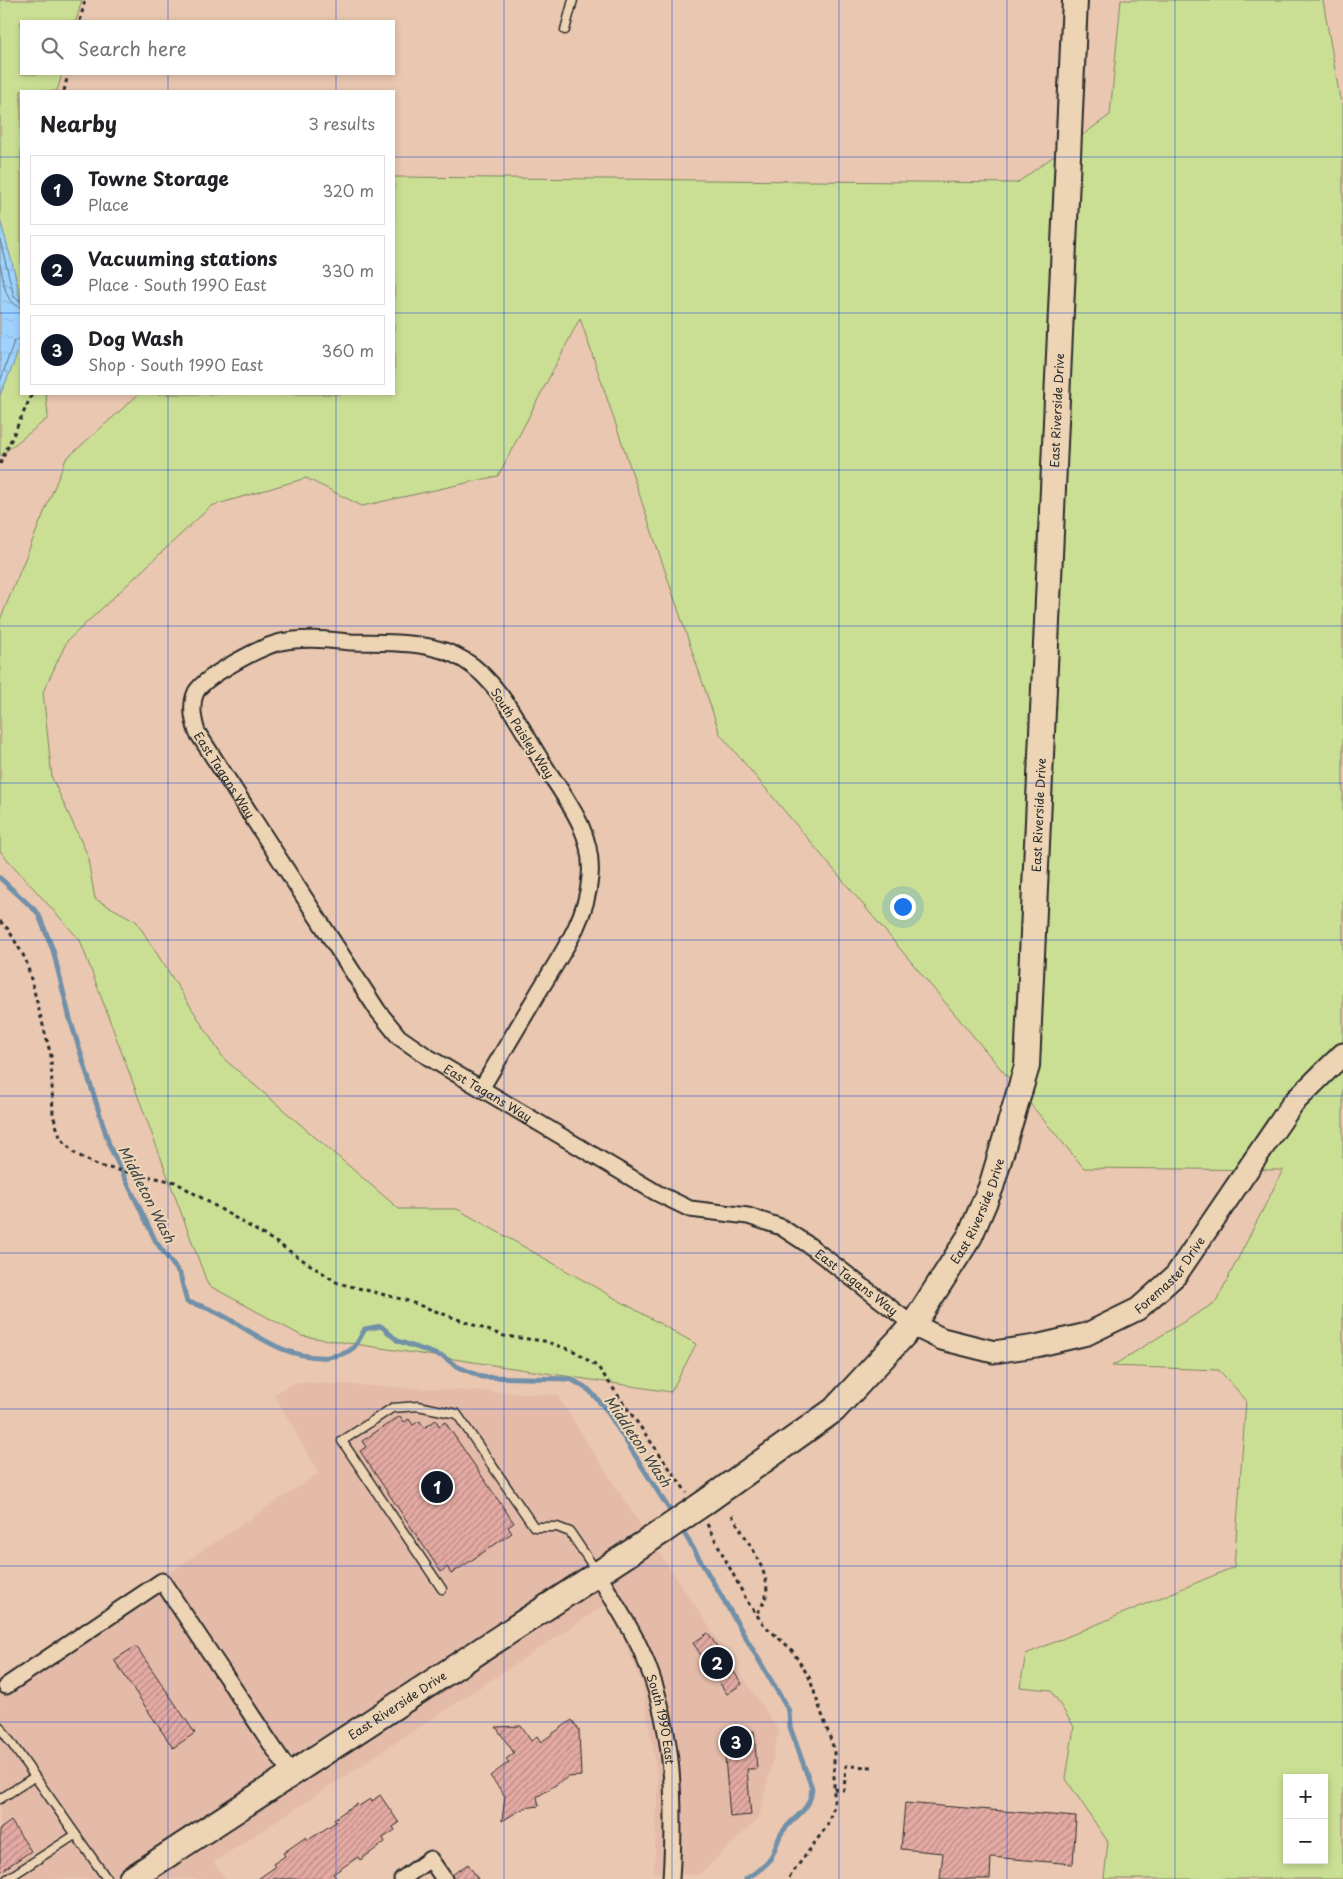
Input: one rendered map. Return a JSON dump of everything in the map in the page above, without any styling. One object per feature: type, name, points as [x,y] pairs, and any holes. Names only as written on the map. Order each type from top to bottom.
[{"type":"main road","name":"East Riverside Drive","points":[[131,1879],[663,1531],[834,1410],[914,1325],[970,1236],[988,1195],[1027,1066],[1075,0]]},
{"type":"main road","name":"Foremaster Drive","points":[[914,1325],[942,1339],[994,1352],[1036,1346],[1087,1334],[1138,1309],[1176,1275],[1293,1103],[1343,1054]]},
{"type":"street","name":"South Paisley Way","points":[[192,713],[197,691],[203,683],[252,652],[267,646],[294,640],[433,647],[465,660],[491,683],[579,820],[589,846],[590,877],[584,908],[578,924],[481,1089]]},
{"type":"street","name":"East Tagans Way","points":[[192,713],[197,732],[388,1025],[420,1052],[674,1203],[690,1209],[757,1218],[782,1227],[914,1325]]},
{"type":"street","name":"South 1990 East","points":[[598,1574],[641,1650],[666,1723],[673,1779],[671,1879]]},
{"type":"street","points":[[3,1688],[162,1581],[291,1774]]},
{"type":"street","points":[[402,1879],[430,1859],[444,1879]]},
{"type":"lane","points":[[565,30],[572,0]]},
{"type":"lane","points":[[442,1589],[342,1441],[392,1408],[418,1406],[456,1414],[534,1527],[556,1527],[570,1532],[598,1574]]},
{"type":"lane","points":[[0,1727],[34,1778],[107,1879]]},
{"type":"lane","points":[[0,1800],[34,1778]]},
{"type":"lane","points":[[7,1879],[75,1835]]},
{"type":"path","points":[[80,20],[85,0]]},
{"type":"path","points":[[64,90],[68,75]]},
{"type":"path","points":[[0,464],[32,395]]},
{"type":"path","points":[[0,921],[8,929],[26,960],[51,1056],[52,1115],[60,1138],[74,1153],[99,1166],[175,1182],[274,1241],[338,1283],[405,1300],[504,1336],[544,1341],[574,1351],[598,1367],[697,1506],[747,1601],[764,1625],[791,1650],[809,1677],[834,1750],[834,1806],[827,1826],[788,1879]]},
{"type":"path","points":[[732,1515],[761,1567],[766,1581],[766,1596],[757,1613]]},
{"type":"path","points":[[834,1789],[844,1790],[846,1766],[873,1767]]},
{"type":"shaded area","points":[[296,1382],[557,1395],[633,1514],[779,1731],[759,1818],[699,1875],[654,1872],[658,1780],[642,1683],[608,1603],[214,1862],[226,1879],[0,1879],[0,1685],[319,1473],[274,1394]]},
{"type":"green space","points":[[0,0],[82,0],[76,20],[20,20],[20,75],[62,75],[57,90],[20,90],[20,306],[18,287],[0,220]]},
{"type":"green space","points":[[1121,0],[1323,0],[1340,99],[1343,105],[1343,1879],[1104,1879],[1108,1842],[1066,1779],[1074,1727],[1051,1690],[1020,1687],[1026,1654],[1234,1567],[1246,1400],[1219,1370],[1112,1366],[1216,1302],[1283,1170],[1084,1168],[720,734],[580,318],[498,476],[362,506],[306,478],[211,506],[67,641],[43,692],[52,778],[87,854],[95,899],[136,921],[224,1059],[399,1209],[457,1209],[696,1344],[671,1392],[302,1336],[208,1285],[80,940],[0,851],[0,620],[66,459],[138,395],[395,395],[395,177],[1017,183],[1110,115]]},
{"type":"green space","points":[[20,339],[20,395],[46,395],[48,418],[0,456],[0,395],[13,365]]},
{"type":"water","points":[[0,220],[18,290],[20,341],[13,365],[0,395]]},
{"type":"building","points":[[400,1416],[404,1422],[409,1419],[413,1425],[420,1421],[424,1428],[436,1420],[439,1426],[445,1422],[514,1523],[508,1527],[512,1533],[451,1574],[447,1567],[441,1572],[360,1451],[366,1447],[362,1441]]},
{"type":"building","points":[[708,1633],[742,1684],[727,1694],[693,1643]]},
{"type":"building","points":[[136,1646],[195,1733],[173,1748],[114,1660]]},
{"type":"building","points":[[572,1720],[579,1730],[581,1776],[568,1777],[537,1797],[539,1806],[524,1808],[502,1821],[505,1796],[490,1776],[509,1762],[506,1759],[514,1753],[496,1727],[521,1726],[531,1741],[537,1736],[541,1742]]},
{"type":"building","points":[[754,1731],[757,1769],[747,1769],[751,1815],[730,1817],[723,1733]]},
{"type":"building","points":[[380,1795],[399,1823],[393,1827],[395,1830],[383,1838],[385,1842],[360,1860],[358,1857],[333,1874],[337,1879],[258,1879],[275,1867],[273,1864],[285,1856],[283,1853],[306,1837],[308,1840],[336,1822],[334,1819],[348,1809],[357,1804],[359,1806],[370,1799],[372,1801]]},
{"type":"building","points":[[905,1803],[1076,1817],[1073,1864],[991,1857],[990,1879],[940,1879],[943,1853],[901,1849]]},
{"type":"building","points":[[11,1821],[31,1851],[0,1872],[0,1829]]},
{"type":"building","points":[[468,1864],[478,1879],[453,1879],[452,1875]]},
{"type":"waterway","name":"Middleton Wash","points":[[0,878],[38,913],[53,950],[70,1019],[110,1147],[156,1242],[180,1274],[187,1302],[205,1307],[222,1315],[270,1344],[307,1356],[328,1357],[344,1353],[355,1346],[365,1329],[381,1326],[398,1341],[444,1357],[456,1366],[482,1377],[571,1379],[589,1390],[605,1408],[674,1517]]},
{"type":"waterway","name":"Middleton Wash","points":[[680,1526],[789,1711],[790,1727],[812,1788],[808,1803],[781,1834],[768,1862],[746,1879]]},
{"type":"place","name":"Towne Storage","points":[[437,1487]]},
{"type":"place","name":"Vacuuming stations","points":[[717,1663]]},
{"type":"place","name":"Dog Wash","points":[[736,1742]]}]
